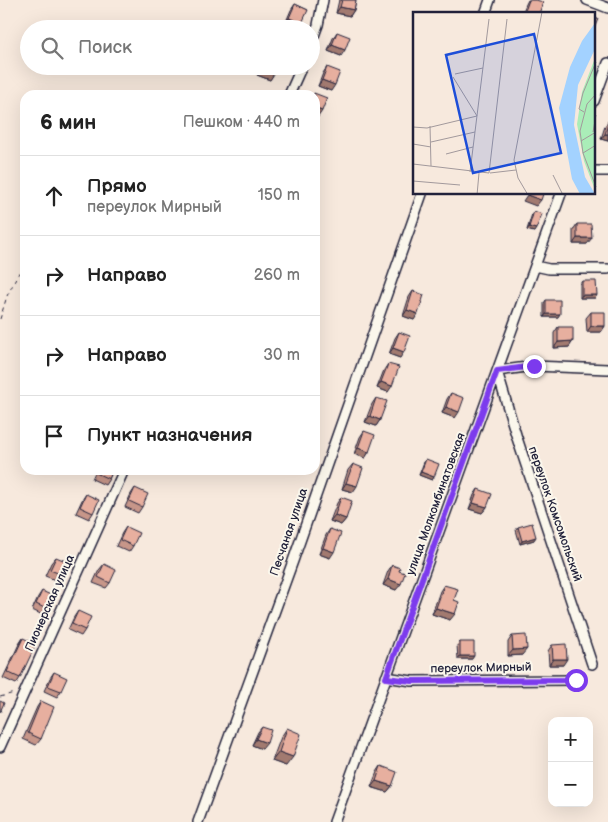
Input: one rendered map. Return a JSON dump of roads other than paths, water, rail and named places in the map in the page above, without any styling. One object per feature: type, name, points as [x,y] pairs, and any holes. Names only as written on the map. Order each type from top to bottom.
[{"type":"street","points":[[319,20],[323,0]]},
{"type":"street","points":[[486,12],[490,0]]},
{"type":"street","points":[[587,0],[608,8]]},
{"type":"street","points":[[596,96],[608,63]]},
{"type":"street","points":[[291,90],[298,75]]},
{"type":"street","name":"Песчаная улица","points":[[198,822],[296,552],[422,195]]},
{"type":"street","name":"улица Молкомбинатовская","points":[[334,822],[561,195]]},
{"type":"street","points":[[535,266],[549,269],[608,269]]},
{"type":"street","points":[[497,371],[534,366],[608,369]]},
{"type":"street","name":"переулок Комсомольский","points":[[497,371],[517,438],[592,664]]},
{"type":"street","name":"Пионерская улица","points":[[0,747],[122,475]]},
{"type":"street","name":"переулок Мирный","points":[[386,678],[412,681],[576,680]]}]
